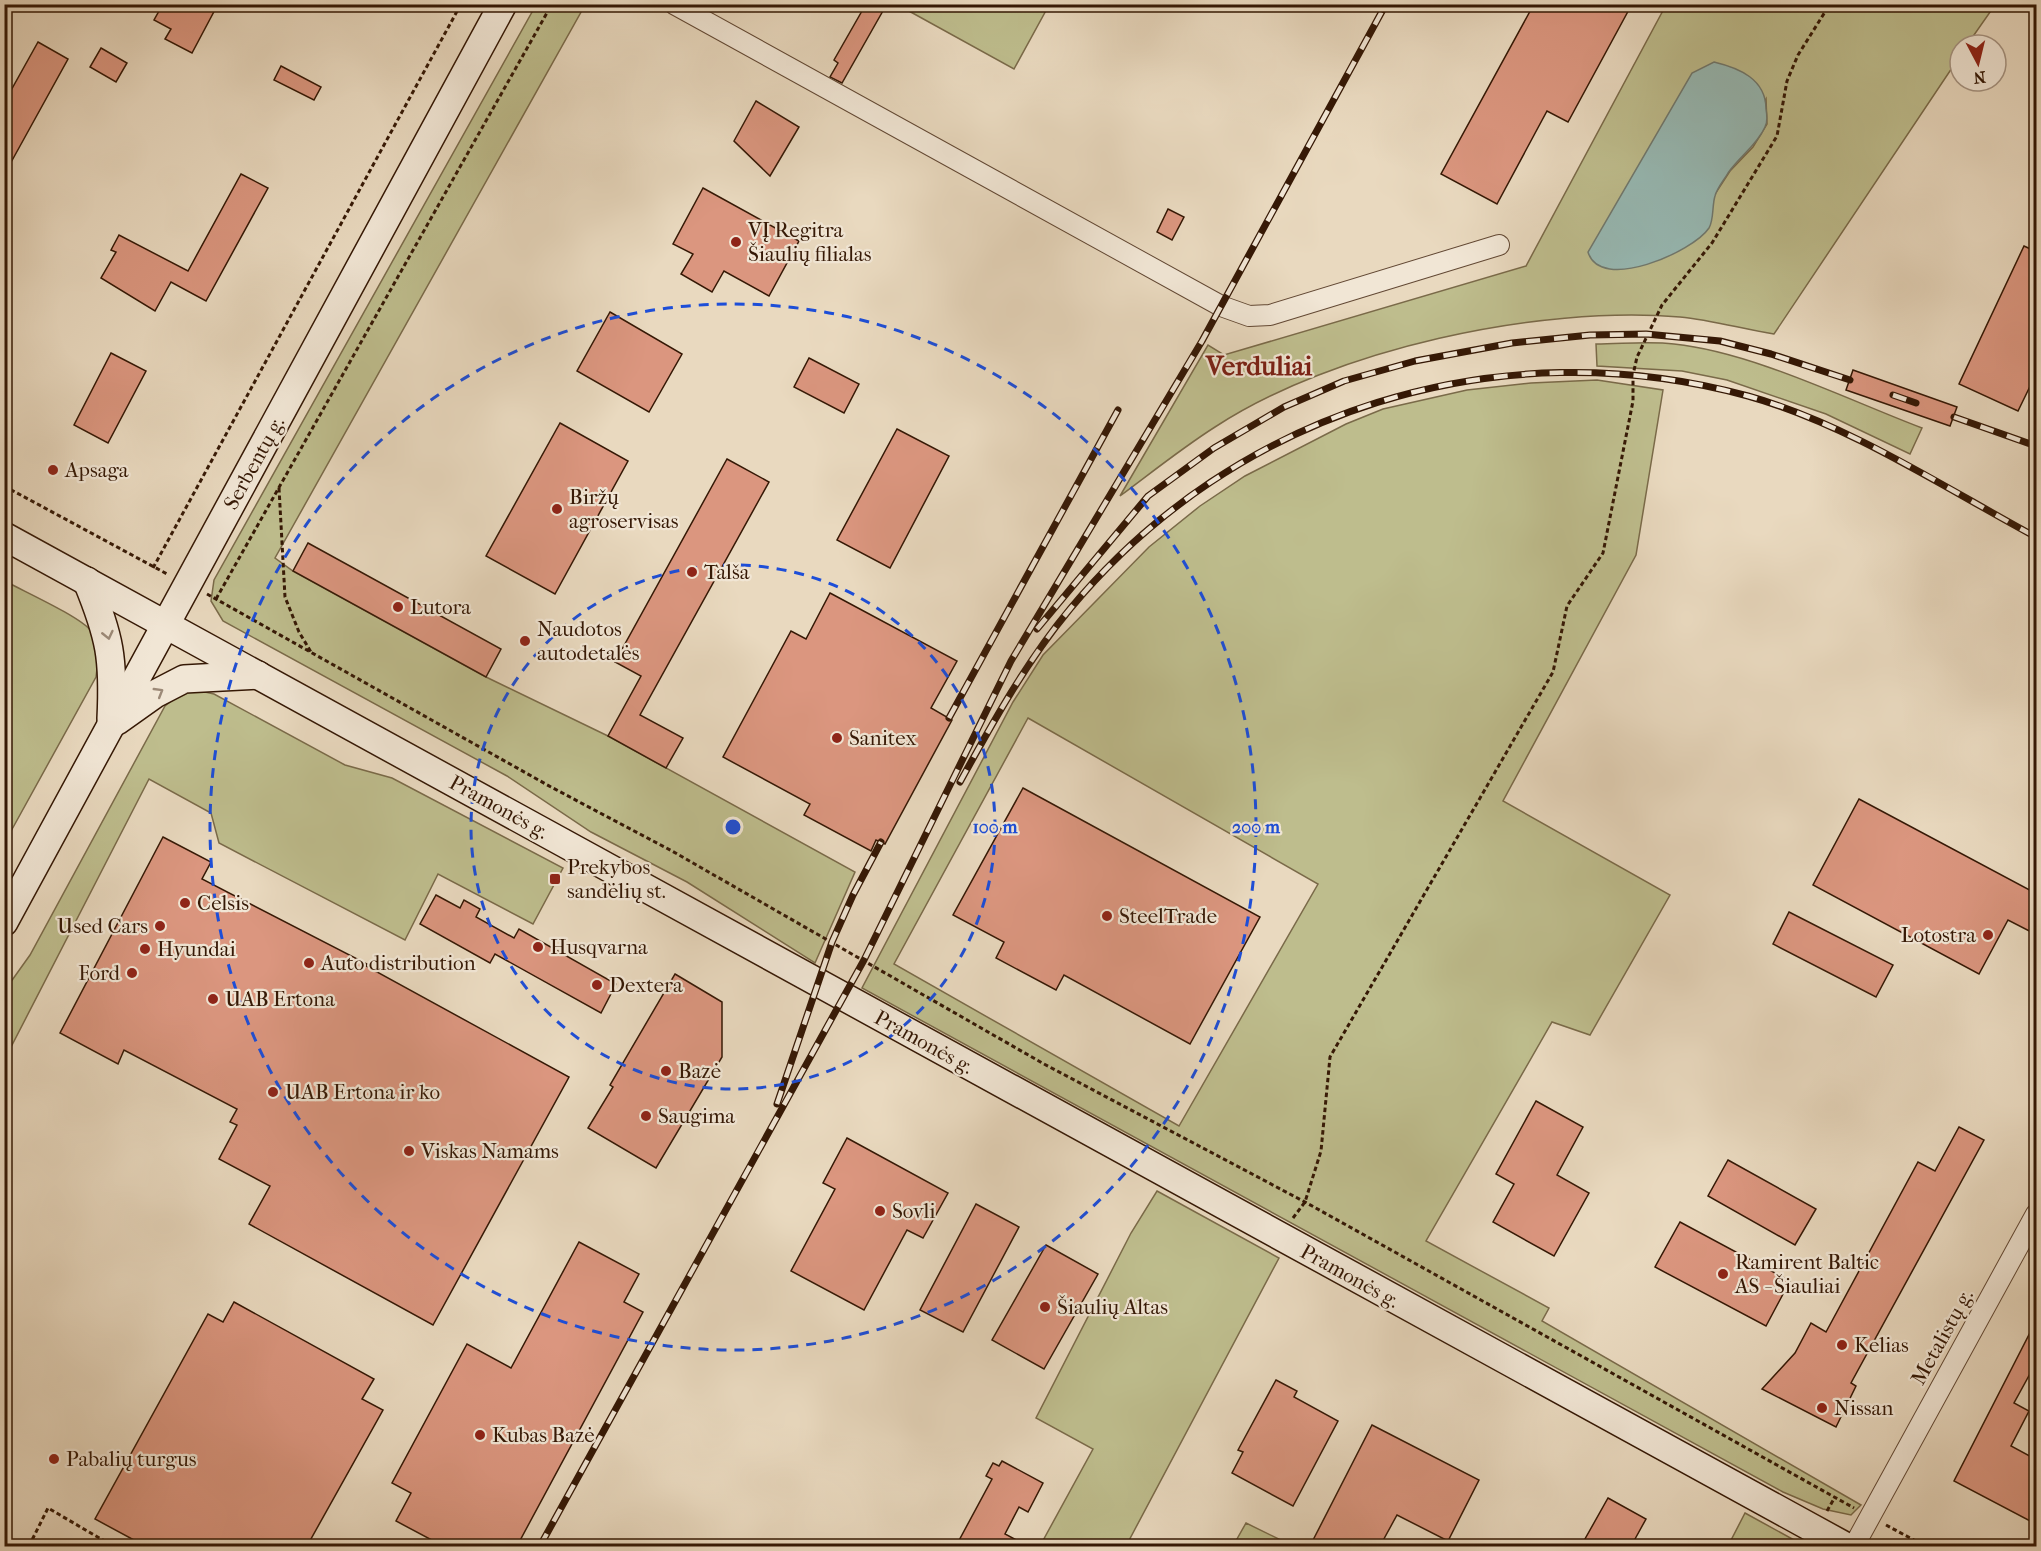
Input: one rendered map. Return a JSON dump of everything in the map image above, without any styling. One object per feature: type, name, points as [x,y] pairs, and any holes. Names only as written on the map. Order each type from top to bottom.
[{"type":"main road","name":"Serbentų g.","points":[[4,922],[503,4]]},
{"type":"main road","name":"Pramonės g.","points":[[4,536],[1845,1546]]},
{"type":"main road","points":[[87,581],[110,644],[113,672],[111,725]]},
{"type":"main road","points":[[111,725],[155,694],[184,679],[259,675]]},
{"type":"street","points":[[674,4],[1221,306],[1249,316],[1270,315],[1499,245]]},
{"type":"street","name":"Metalistų g.","points":[[1854,1546],[1872,1518],[2037,1214]]},
{"type":"path","points":[[153,568],[461,4]]},
{"type":"path","points":[[216,599],[552,4]]},
{"type":"path","points":[[1280,1237],[1305,1202],[1321,1151],[1330,1057],[1552,672],[1567,606],[1603,553],[1633,401],[1633,375],[1637,357],[1671,290],[1712,243],[1777,136],[1787,81],[1798,55],[1830,4]]},
{"type":"path","points":[[4,486],[153,568],[216,599],[682,857],[1044,1064],[1305,1202],[1925,1546]]},
{"type":"path","points":[[279,488],[285,597],[299,632],[312,654]]},
{"type":"path","points":[[29,1546],[48,1508],[113,1546]]},
{"type":"path","points":[[1912,1546],[1916,1541]]},
{"type":"shaded area","points":[[536,5],[585,5],[275,558],[293,571],[486,677],[608,736],[855,872],[815,963],[687,882],[591,832],[507,776],[223,621],[211,601],[214,580]]},
{"type":"shaded area","points":[[898,5],[1049,5],[1014,69]]},
{"type":"shaded area","points":[[1666,5],[1995,5],[1975,33],[1948,33],[1948,74],[1774,334],[1692,318],[1624,315],[1565,318],[1502,326],[1439,338],[1377,355],[1318,375],[1263,399],[1203,435],[1120,496],[1208,345],[1224,355],[1526,266]],"holes":[[[1766,99],[1767,124],[1753,147],[1730,171],[1715,194]]]},
{"type":"shaded area","points":[[1665,343],[1704,349],[1800,378],[1922,428],[1910,454],[1826,414],[1727,380],[1682,371],[1597,366],[1596,344]]},
{"type":"shaded area","points":[[1597,380],[1663,390],[1636,555],[1503,801],[1670,895],[1590,1035],[1552,1022],[1426,1241],[1549,1308],[1542,1321],[1861,1505],[1851,1515],[1823,1509],[1783,1492],[862,988],[1013,702],[1043,655],[1149,547],[1200,506],[1245,476],[1346,424],[1383,409],[1467,390],[1531,383]],"holes":[[[1028,718],[1318,884],[1179,1126],[894,964]]]},
{"type":"shaded area","points":[[5,581],[85,625],[94,636],[98,660],[96,677],[5,842],[4,760],[9,753],[4,751]]},
{"type":"shaded area","points":[[196,690],[214,694],[345,765],[392,778],[563,868],[533,924],[438,874],[405,940],[219,843],[211,813],[149,779],[10,1049],[5,1046],[5,990],[30,955],[165,706],[179,695]]},
{"type":"shaded area","points":[[1157,1191],[1279,1258],[1126,1546],[1040,1546],[1093,1449],[1036,1418],[1131,1233]]},
{"type":"shaded area","points":[[1745,1513],[1805,1546],[1728,1546]]},
{"type":"shaded area","points":[[1246,1523],[1293,1546],[1233,1546]]},
{"type":"water","points":[[1714,62],[1741,72],[1756,83],[1765,99],[1767,118],[1766,125],[1758,139],[1728,173],[1717,190],[1709,228],[1700,238],[1685,248],[1647,264],[1627,269],[1610,269],[1596,264],[1588,252],[1692,73]]},
{"type":"building","points":[[163,4],[218,4],[192,53],[165,39],[171,29],[154,20]]},
{"type":"building","points":[[866,4],[877,4],[884,9],[842,83],[830,77],[838,63],[834,60]]},
{"type":"building","points":[[1534,4],[1632,4],[1568,122],[1547,111],[1497,204],[1441,174]]},
{"type":"building","points":[[38,42],[68,59],[4,175],[4,103]]},
{"type":"building","points":[[101,48],[127,63],[116,82],[90,67]]},
{"type":"building","points":[[281,66],[321,87],[314,100],[274,80]]},
{"type":"building","points":[[756,101],[799,127],[770,176],[734,141]]},
{"type":"building","points":[[241,174],[268,188],[206,301],[171,282],[155,311],[101,278],[116,252],[111,250],[119,235],[188,271]]},
{"type":"building","name":"VĮ Regitra Šiaulių filialas","points":[[703,188],[799,241],[769,296],[724,271],[712,292],[681,274],[693,254],[673,244]]},
{"type":"building","points":[[1168,209],[1184,217],[1172,240],[1157,232]]},
{"type":"building","points":[[2024,246],[2037,252],[2037,372],[2018,411],[1959,384]]},
{"type":"building","points":[[610,312],[682,354],[649,412],[577,371]]},
{"type":"building","points":[[111,353],[146,371],[108,443],[74,425]]},
{"type":"building","points":[[809,358],[859,384],[844,413],[794,387]]},
{"type":"building","points":[[1853,370],[1957,407],[1950,426],[1846,390]]},
{"type":"building","name":"Biržų agroservisas","points":[[560,423],[628,461],[555,594],[486,556]]},
{"type":"building","points":[[897,429],[949,456],[890,568],[837,540]]},
{"type":"building","name":"Talša","points":[[727,459],[769,482],[640,715],[683,738],[666,768],[608,736],[641,676],[615,662]]},
{"type":"building","points":[[308,543],[501,649],[486,677],[293,571]]},
{"type":"building","name":"Sanitex","points":[[830,593],[957,661],[931,708],[952,720],[885,844],[876,840],[871,851],[804,815],[810,804],[723,757],[791,631],[806,639]]},
{"type":"building","name":"SteelTrade","points":[[1023,788],[1260,917],[1190,1044],[1064,975],[1056,990],[996,958],[1004,942],[953,915]]},
{"type":"building","points":[[1859,799],[2037,894],[2037,935],[2008,920],[1979,974],[1813,885]]},
{"type":"building","points":[[163,837],[211,862],[202,879],[367,964],[366,966],[569,1077],[433,1325],[249,1224],[270,1186],[219,1159],[237,1125],[230,1122],[237,1109],[124,1050],[118,1064],[60,1033]]},
{"type":"building","points":[[436,895],[460,908],[464,900],[480,909],[476,917],[514,938],[519,929],[616,984],[601,1013],[495,954],[490,963],[420,924]]},
{"type":"building","points":[[1789,912],[1893,965],[1876,997],[1773,944]]},
{"type":"building","name":"Bazė","points":[[675,974],[722,1002],[722,1057],[656,1168],[588,1128],[613,1087],[610,1085]]},
{"type":"building","points":[[1536,1101],[1583,1127],[1557,1175],[1589,1193],[1554,1256],[1493,1222],[1514,1184],[1496,1174]]},
{"type":"building","points":[[1959,1127],[1984,1140],[1851,1383],[1856,1386],[1836,1427],[1762,1389],[1795,1353],[1811,1323],[1826,1332],[1918,1162],[1935,1171]]},
{"type":"building","name":"Sovli","points":[[847,1138],[948,1193],[923,1238],[907,1230],[864,1310],[791,1271],[835,1189],[823,1183]]},
{"type":"building","points":[[1728,1160],[1816,1209],[1795,1245],[1708,1196]]},
{"type":"building","points":[[976,1204],[1019,1227],[963,1332],[920,1310]]},
{"type":"building","name":"Ramirent Baltic AS - Šiauliai","points":[[1680,1222],[1790,1281],[1766,1326],[1655,1267]]},
{"type":"building","points":[[579,1242],[639,1274],[624,1302],[643,1312],[517,1546],[504,1546],[494,1541],[491,1546],[443,1546],[396,1521],[411,1493],[392,1483],[467,1344],[511,1368]]},
{"type":"building","name":"Šiaulių Altas","points":[[1046,1245],[1098,1274],[1044,1369],[992,1340]]},
{"type":"building","points":[[234,1302],[374,1379],[362,1399],[383,1410],[307,1546],[145,1546],[95,1519],[208,1314],[223,1322]]},
{"type":"building","points":[[2037,1319],[2037,1361],[2014,1403],[2029,1411],[2011,1446],[2037,1460],[2037,1512],[2032,1522],[1954,1481]]},
{"type":"building","points":[[1276,1380],[1297,1391],[1294,1397],[1338,1421],[1293,1506],[1232,1473],[1243,1452],[1238,1450]]},
{"type":"building","points":[[1372,1425],[1479,1480],[1448,1541],[1397,1515],[1380,1546],[1310,1546]]},
{"type":"building","points":[[1002,1461],[1043,1483],[1028,1512],[1019,1507],[1005,1534],[1028,1546],[956,1546],[992,1479],[986,1476],[993,1463],[999,1466]]},
{"type":"building","points":[[1608,1498],[1646,1519],[1635,1539],[1631,1546],[1581,1546]]},
{"type":"railway","points":[[540,1546],[864,960],[1011,661],[1202,341],[1386,4]]},
{"type":"railway","points":[[1037,629],[1148,496],[1214,448],[1284,407],[1344,381],[1415,361],[1512,343],[1590,335],[1646,334],[1720,341],[1771,354],[1850,380]]},
{"type":"railway","points":[[960,782],[1011,693],[1054,629],[1136,540],[1211,482],[1291,436],[1378,402],[1468,381],[1560,373],[1654,377],[1748,396],[1785,408],[1859,440],[2036,537]]},
{"type":"railway","points":[[1893,395],[1916,403]]},
{"type":"railway","points":[[949,718],[1118,410]]},
{"type":"railway","points":[[1954,417],[2036,446]]},
{"type":"railway","points":[[777,1104],[832,942],[853,895],[881,842]]},
{"type":"place","name":"VĮ Regitra Šiaulių filialas","points":[[736,242]]},
{"type":"place","name":"Apsaga","points":[[53,470]]},
{"type":"place","name":"Biržų agroservisas","points":[[557,509]]},
{"type":"place","name":"Talša","points":[[692,572]]},
{"type":"place","name":"Lutora","points":[[398,607]]},
{"type":"place","name":"Naudotos autodetalės","points":[[525,641]]},
{"type":"place","name":"Sanitex","points":[[837,738]]},
{"type":"place","name":"Prekybos sandėlių st.","points":[[555,879]]},
{"type":"place","name":"Celsis","points":[[185,903]]},
{"type":"place","name":"SteelTrade","points":[[1107,916]]},
{"type":"place","name":"Used Cars","points":[[160,926]]},
{"type":"place","name":"Lotostra","points":[[1988,935]]},
{"type":"place","name":"Husqvarna","points":[[538,947]]},
{"type":"place","name":"Hyundai","points":[[145,949]]},
{"type":"place","name":"Auto distribution","points":[[309,963]]},
{"type":"place","name":"Ford","points":[[132,973]]},
{"type":"place","name":"Dextera","points":[[597,985]]},
{"type":"place","name":"UAB Ertona","points":[[213,999]]},
{"type":"place","name":"Bazė","points":[[666,1071]]},
{"type":"place","name":"UAB Ertona ir ko","points":[[273,1092]]},
{"type":"place","name":"Saugima","points":[[646,1116]]},
{"type":"place","name":"Viskas Namams","points":[[409,1151]]},
{"type":"place","name":"Sovli","points":[[880,1211]]},
{"type":"place","name":"Ramirent Baltic AS - Šiauliai","points":[[1723,1274]]},
{"type":"place","name":"Šiaulių Altas","points":[[1045,1307]]},
{"type":"place","name":"Kelias","points":[[1842,1345]]},
{"type":"place","name":"Nissan","points":[[1822,1408]]},
{"type":"place","name":"Kubas Bazė","points":[[480,1435]]},
{"type":"place","name":"Pabalių turgus","points":[[54,1459]]},
{"type":"district","name":"Verduliai","points":[[1259,366]]}]
